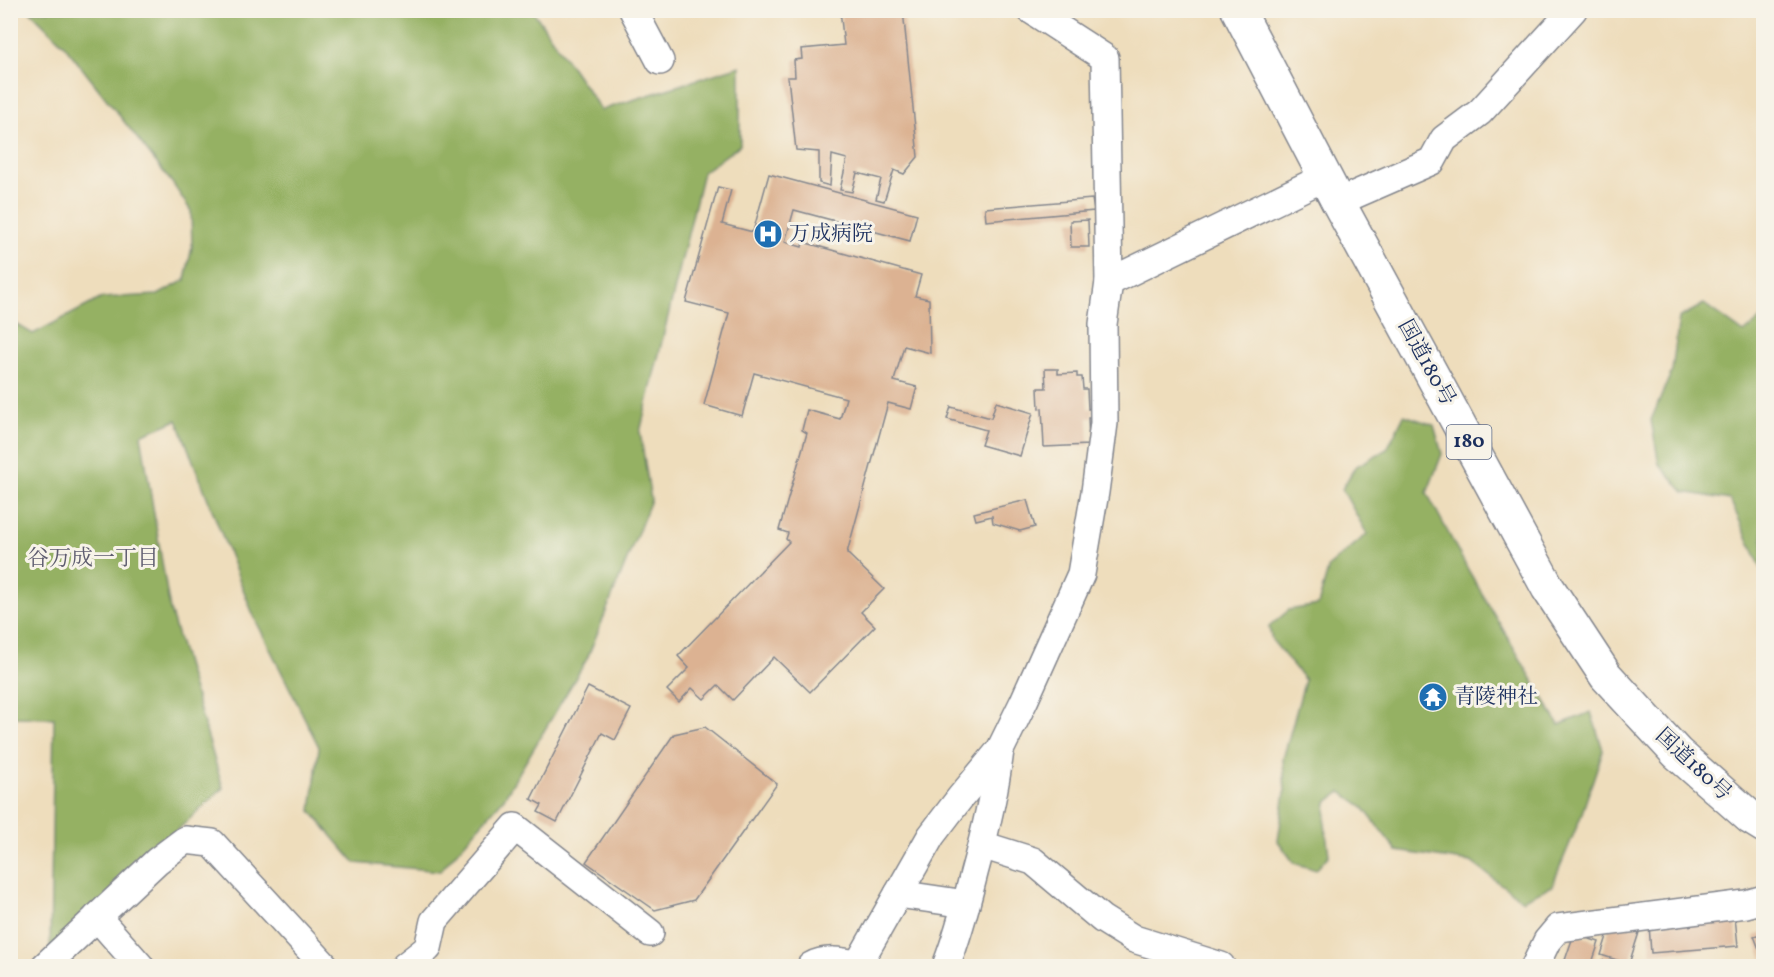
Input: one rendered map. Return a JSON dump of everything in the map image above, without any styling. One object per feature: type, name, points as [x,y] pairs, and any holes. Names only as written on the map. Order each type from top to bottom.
[{"type":"highway","name":"国道180号","points":[[1238,10],[1331,190],[1548,588],[1606,676],[1677,753],[1751,818],[1764,826]]},
{"type":"street","points":[[633,10],[660,61]]},
{"type":"street","points":[[811,966],[841,960],[857,965],[931,837],[1000,750],[1081,574],[1104,423],[1103,324],[1109,282],[1105,58],[1031,10]]},
{"type":"street","points":[[1109,282],[1331,190],[1432,161],[1444,139],[1480,112],[1573,10]]},
{"type":"street","points":[[946,966],[959,933],[982,844],[997,781],[1000,750]]},
{"type":"street","points":[[405,966],[428,948],[434,921],[515,827],[650,933]]},
{"type":"street","points":[[45,966],[157,861],[185,840],[212,843],[325,966]]},
{"type":"street","points":[[982,844],[1033,861],[1102,919],[1134,939],[1221,966]]},
{"type":"street","points":[[898,894],[966,904]]},
{"type":"street","points":[[1535,966],[1547,941],[1558,928],[1746,904],[1764,899]]},
{"type":"street","points":[[97,917],[140,966]]},
{"type":"green space","points":[[30,11],[533,11],[601,110],[740,66],[740,145],[703,172],[640,432],[651,500],[587,659],[504,798],[440,871],[355,863],[311,811],[319,747],[254,617],[177,420],[141,435],[170,610],[223,788],[50,948],[54,718],[11,717],[11,321],[33,334],[102,298],[158,295],[185,280],[192,247],[191,211],[173,184],[64,45]]},
{"type":"green space","points":[[1704,304],[1744,333],[1763,317],[1763,572],[1730,500],[1684,492],[1659,464],[1651,420],[1672,371],[1679,318]]},
{"type":"green space","points":[[1404,415],[1434,425],[1442,454],[1427,493],[1467,568],[1559,725],[1591,712],[1603,750],[1580,819],[1552,886],[1522,900],[1471,862],[1397,851],[1362,806],[1341,792],[1327,802],[1325,824],[1329,855],[1316,870],[1294,863],[1278,841],[1285,792],[1283,759],[1305,680],[1272,640],[1269,627],[1289,610],[1318,605],[1329,566],[1367,534],[1342,489],[1355,467],[1387,449]]},
{"type":"building","points":[[840,10],[903,10],[918,157],[904,174],[894,170],[884,201],[876,199],[881,179],[857,173],[852,192],[840,190],[847,159],[832,155],[830,186],[819,183],[819,152],[796,150],[788,77],[795,77],[794,60],[802,59],[801,49],[844,45]]},
{"type":"building","points":[[769,174],[917,214],[910,241],[794,210],[785,242],[802,247],[803,242],[921,275],[915,296],[929,299],[930,353],[904,346],[894,381],[917,387],[911,409],[888,403],[847,553],[884,589],[861,612],[875,626],[810,692],[774,657],[733,700],[718,685],[704,699],[692,688],[679,702],[667,690],[689,668],[678,656],[789,542],[786,539],[788,533],[779,530],[807,433],[802,430],[807,410],[840,419],[846,398],[754,373],[742,416],[704,405],[729,313],[686,302],[718,187],[731,190],[722,224],[753,232]]},
{"type":"building","points":[[1092,199],[1094,211],[986,221],[985,208]]},
{"type":"building","points":[[1088,220],[1089,247],[1071,247],[1070,221]]},
{"type":"building","points":[[1045,369],[1058,369],[1058,374],[1077,373],[1077,377],[1082,377],[1083,389],[1087,389],[1088,409],[1093,408],[1093,418],[1088,418],[1089,445],[1044,447],[1042,408],[1039,409],[1038,388],[1046,388]]},
{"type":"building","points":[[996,402],[1033,413],[1020,456],[981,445],[986,430],[947,419],[951,407],[991,418]]},
{"type":"building","points":[[1027,500],[1035,527],[1020,531],[993,523],[992,516],[976,520],[974,513]]},
{"type":"building","points":[[588,687],[631,709],[615,740],[602,733],[557,822],[538,812],[542,805],[531,799]]},
{"type":"building","points":[[705,727],[777,784],[694,900],[655,910],[586,862],[674,734]]},
{"type":"building","points":[[1735,917],[1738,946],[1651,953],[1649,925]]},
{"type":"building","points":[[1641,926],[1629,964],[1601,955],[1610,927]]},
{"type":"building","points":[[1764,933],[1764,959],[1763,959],[1754,936]]},
{"type":"building","points":[[1574,934],[1599,942],[1591,966],[1563,966]]},
{"type":"building","points":[[1602,960],[1622,966],[1600,966]]},
{"type":"place","name":"万成病院","points":[[768,234]]},
{"type":"place","name":"青陵神社","points":[[1433,697]]},
{"type":"district","name":"谷万成一丁目","points":[[93,559]]}]
